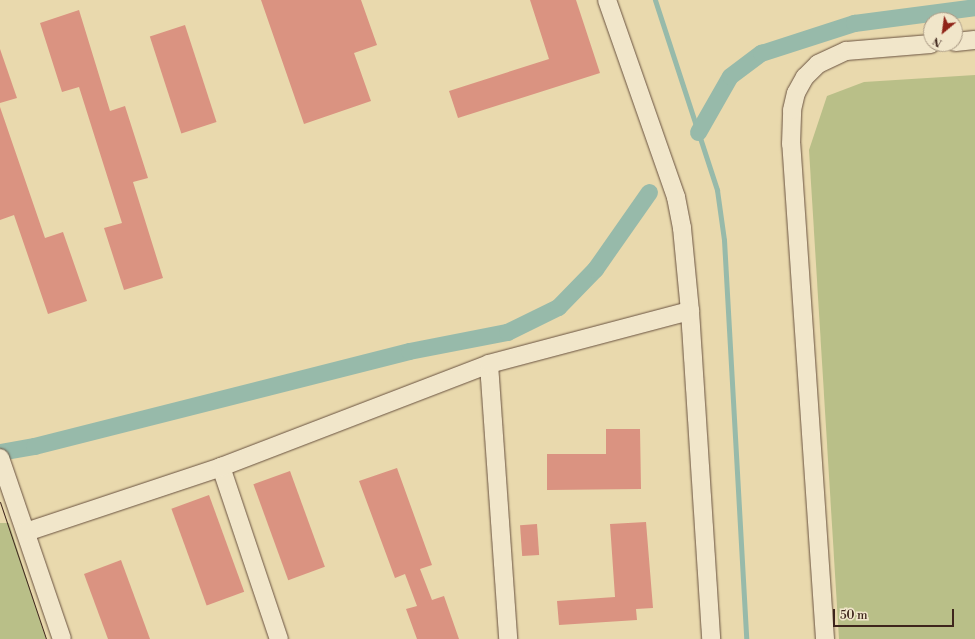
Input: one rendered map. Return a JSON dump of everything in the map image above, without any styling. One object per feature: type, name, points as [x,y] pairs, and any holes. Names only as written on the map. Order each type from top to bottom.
[{"type":"street","points":[[607,0],[676,197],[682,228],[690,310],[711,639]]},
{"type":"street","points":[[963,41],[975,40]]},
{"type":"street","points":[[825,639],[791,144],[792,110],[796,93],[805,77],[818,64],[846,51],[923,45]]},
{"type":"street","points":[[26,532],[221,467],[489,364],[690,310]]},
{"type":"street","points":[[489,364],[508,639]]},
{"type":"street","points":[[0,458],[62,639]]},
{"type":"street","points":[[221,467],[279,639]]},
{"type":"green space","points":[[975,75],[975,639],[839,639],[809,150],[827,96],[864,82]]},
{"type":"green space","points":[[0,523],[9,523],[46,639],[0,639]]},
{"type":"building","points":[[261,0],[361,0],[377,45],[354,53],[371,101],[304,124]]},
{"type":"building","points":[[530,0],[576,0],[600,73],[458,118],[449,91],[549,59]]},
{"type":"building","points":[[79,10],[110,111],[125,106],[148,178],[133,182],[163,278],[124,290],[104,228],[122,223],[79,87],[62,92],[40,23]]},
{"type":"building","points":[[185,25],[217,122],[181,133],[150,36]]},
{"type":"building","points":[[0,49],[17,98],[0,103]]},
{"type":"building","points":[[0,107],[45,238],[63,232],[87,301],[48,314],[14,215],[0,220]]},
{"type":"building","points":[[606,429],[640,429],[641,489],[547,490],[547,454],[606,454]]},
{"type":"building","points":[[397,468],[432,565],[420,569],[432,600],[444,596],[459,639],[417,639],[406,609],[417,606],[405,574],[395,578],[359,481]]},
{"type":"building","points":[[290,471],[325,567],[288,580],[253,484]]},
{"type":"building","points":[[209,495],[244,592],[207,605],[171,509]]},
{"type":"building","points":[[646,522],[653,608],[636,609],[637,620],[559,625],[557,601],[615,597],[610,524]]},
{"type":"building","points":[[537,524],[539,555],[522,556],[520,525]]},
{"type":"building","points":[[121,560],[150,639],[108,639],[84,574]]},
{"type":"waterway","points":[[655,0],[717,190],[724,240],[746,639]]},
{"type":"waterway","points":[[698,132],[730,76],[761,53],[854,23],[975,7]]},
{"type":"waterway","points":[[0,452],[34,446],[409,351],[507,332],[558,307],[595,269],[649,192]]},
{"type":"tram line","points":[[0,502],[46,639]]}]
